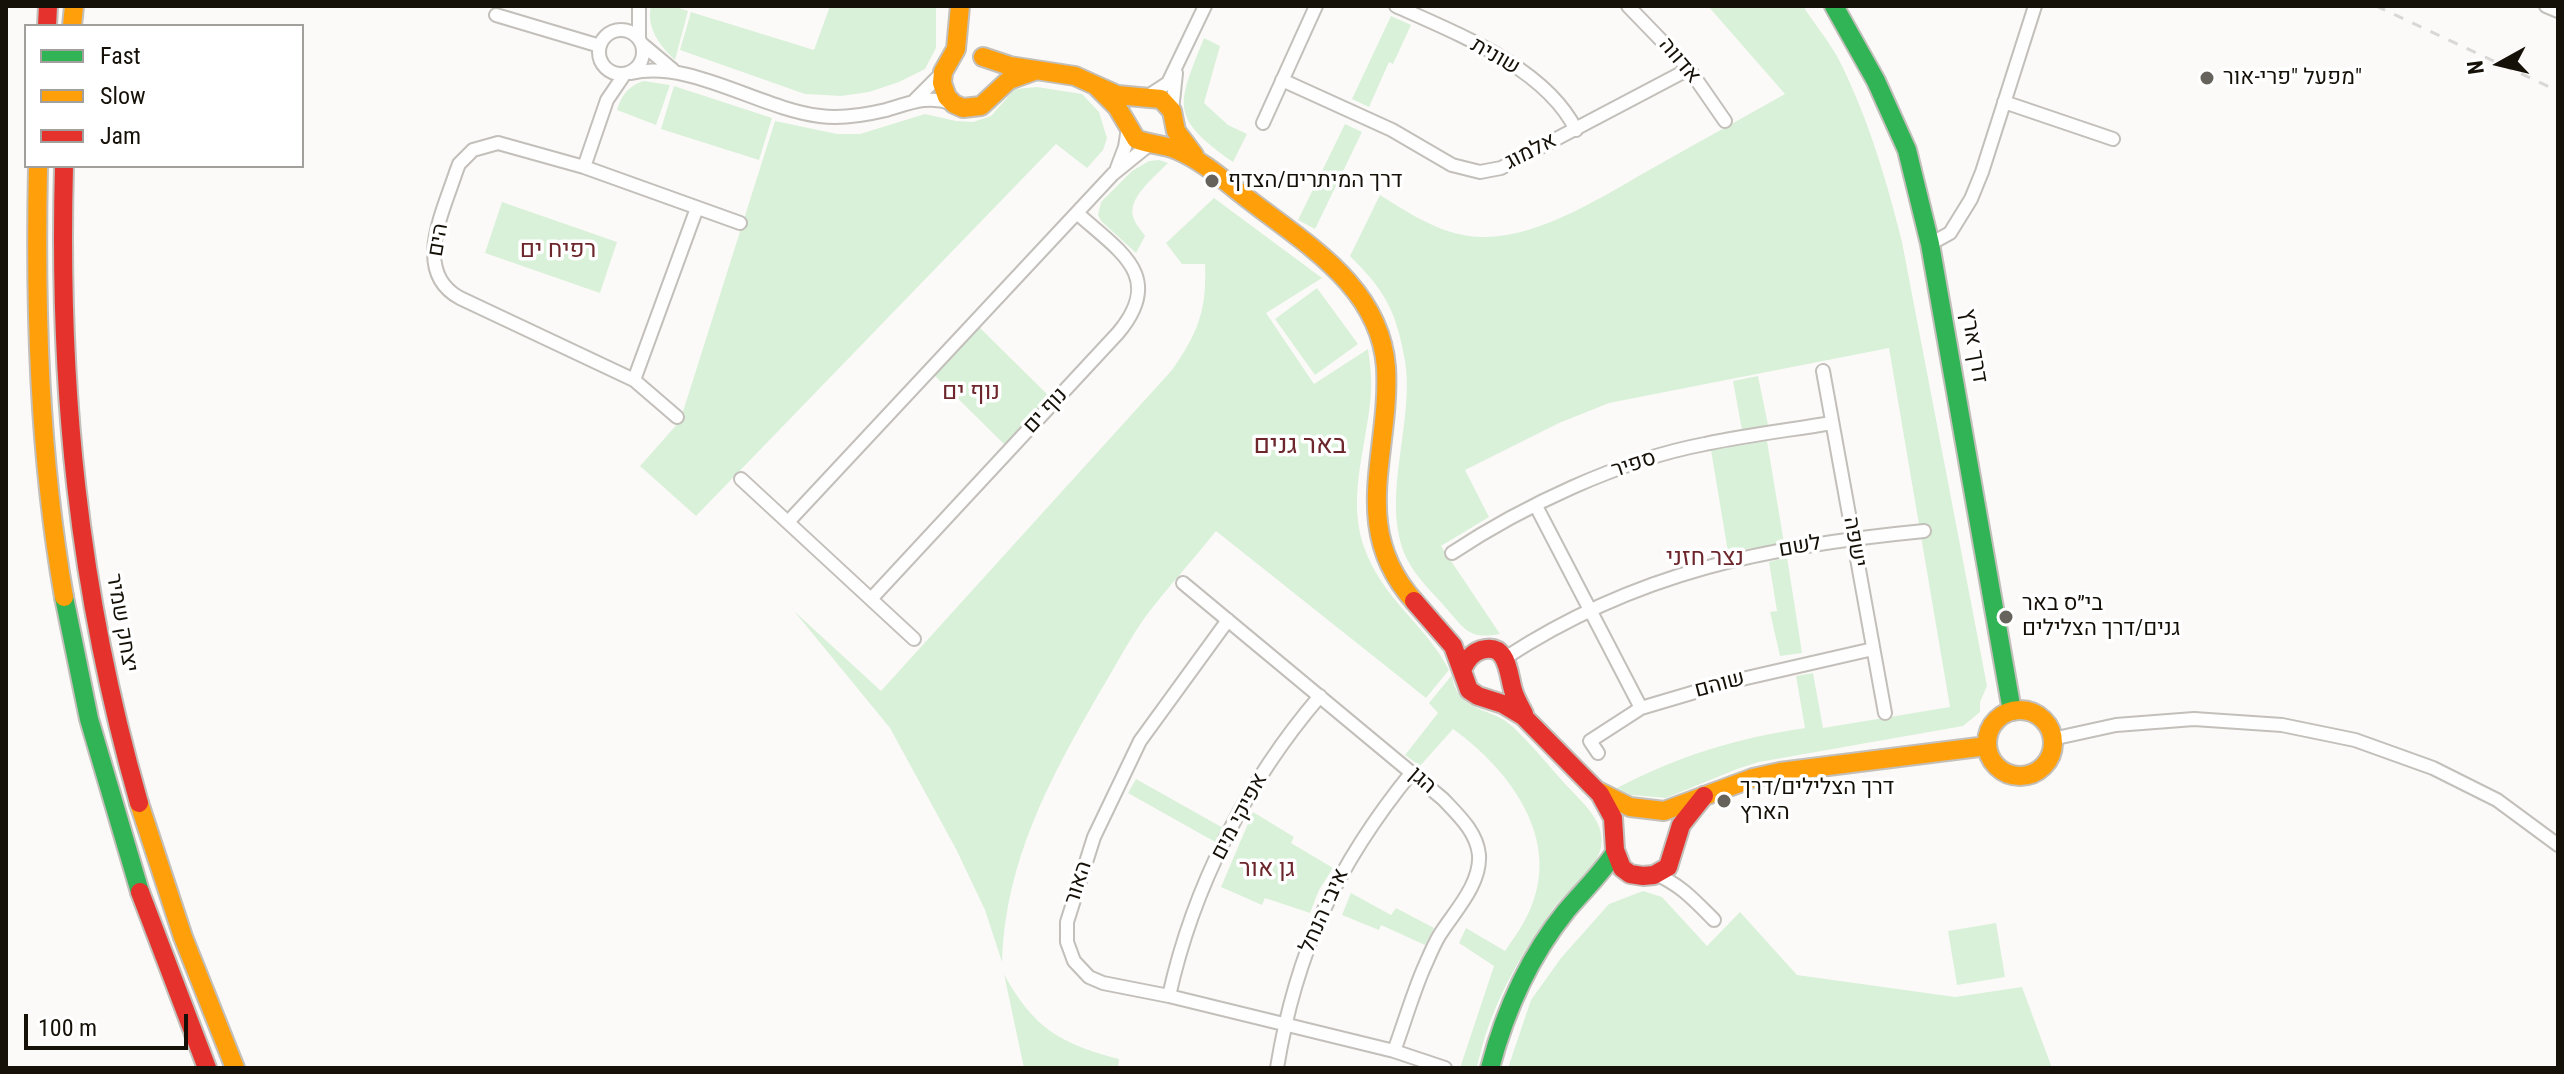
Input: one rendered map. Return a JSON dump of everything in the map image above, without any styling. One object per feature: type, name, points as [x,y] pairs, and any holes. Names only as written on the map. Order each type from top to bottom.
[{"type":"main road","points":[[960,6],[967,35],[981,56],[991,63],[996,74],[994,94]]},
{"type":"main road","points":[[960,6],[956,49],[945,67],[944,91],[954,104],[972,108],[981,106],[1009,80],[1040,69]]},
{"type":"main road","name":"דרך ארץ","points":[[1834,6],[1876,81],[1907,150],[1930,244],[2012,711]]},
{"type":"main road","points":[[945,67],[958,55],[968,53],[1010,66],[1075,76],[1117,95],[1161,99],[1181,140],[1210,171]]},
{"type":"main road","points":[[1096,86],[1117,107],[1136,139],[1175,149],[1210,171],[1335,267],[1358,292],[1372,315],[1385,354],[1388,382],[1377,490],[1381,546],[1392,574],[1446,636],[1463,668]]},
{"type":"main road","points":[[1127,126],[1130,106],[1144,97]]},
{"type":"main road","points":[[1152,143],[1168,135],[1172,117]]},
{"type":"main road","points":[[38,168],[41,378],[53,509],[71,627],[88,716],[114,811],[148,919],[207,1068]]},
{"type":"main road","name":"יצחק שמיר","points":[[64,168],[66,361],[75,477],[93,607],[113,711],[138,803],[172,911],[235,1068]]},
{"type":"main road","points":[[1446,636],[1468,646],[1499,653],[1505,658],[1513,691],[1526,717]]},
{"type":"main road","points":[[1485,649],[1476,651],[1463,668],[1463,681],[1467,689],[1482,698],[1504,703],[1526,717],[1610,809],[1616,829]]},
{"type":"main road","points":[[1482,698],[1498,695],[1505,690],[1510,678]]},
{"type":"main road","points":[[2012,711],[2034,713],[2043,719],[2052,739],[2046,763],[2037,771],[2025,775],[2006,772],[1997,766],[1987,746],[1996,720],[2012,711]]},
{"type":"main road","points":[[1704,796],[1686,818],[1676,848],[1663,870],[1643,876],[1626,870],[1614,854],[1613,837],[1627,816],[1664,811],[1704,796],[1753,778],[1780,772],[1987,746]]},
{"type":"main road","points":[[1591,787],[1617,803],[1669,822],[1676,848]]},
{"type":"main road","points":[[1490,1068],[1522,979],[1566,910],[1614,854]]},
{"type":"main road","points":[[1591,884],[1626,870]]},
{"type":"street","points":[[607,100],[600,46],[605,37],[626,22],[638,6]]},
{"type":"street","points":[[584,167],[607,100],[644,56],[638,6]]},
{"type":"street","points":[[1144,97],[1168,83],[1205,6]]},
{"type":"street","points":[[1263,123],[1316,6]]},
{"type":"street","name":"שונית","points":[[1396,6],[1492,53],[1527,75],[1563,105],[1576,130]]},
{"type":"street","name":"אדווה","points":[[1628,6],[1689,69],[1725,121]]},
{"type":"street","points":[[1930,244],[1950,233],[1971,199],[2035,6]]},
{"type":"street","points":[[2546,6],[2558,11]]},
{"type":"street","points":[[496,15],[600,46]]},
{"type":"street","points":[[616,31],[629,31],[675,72]]},
{"type":"street","points":[[605,67],[616,74],[646,69],[675,72],[818,116],[849,117],[915,100],[940,99],[954,104]]},
{"type":"street","points":[[915,100],[945,67]]},
{"type":"street","name":"אלמוג","points":[[1282,80],[1392,130],[1452,165],[1480,172],[1501,168],[1689,69]]},
{"type":"street","points":[[1172,117],[1176,70]]},
{"type":"street","points":[[2004,102],[2113,139]]},
{"type":"street","points":[[1113,174],[1122,157],[1127,126]]},
{"type":"street","name":"הים","points":[[677,417],[634,380],[460,298],[442,285],[434,268],[433,249],[452,183],[459,164],[473,150],[498,143],[584,167],[740,223]]},
{"type":"street","points":[[788,522],[1113,174],[1152,143]]},
{"type":"street","points":[[634,380],[697,208]]},
{"type":"street","name":"נוף ים","points":[[871,599],[1118,333],[1134,311],[1139,289],[1135,271],[1125,256],[1077,213]]},
{"type":"street","name":"ישפה","points":[[1823,371],[1885,713]]},
{"type":"street","name":"ספיר","points":[[1452,553],[1493,525],[1619,468],[1702,444],[1832,423]]},
{"type":"street","points":[[741,479],[914,639]]},
{"type":"street","points":[[1536,506],[1641,708]]},
{"type":"street","name":"לשם","points":[[1505,658],[1630,591],[1698,568],[1754,554],[1853,538],[1924,531]]},
{"type":"street","name":"הגן","points":[[1183,583],[1412,772],[1465,822],[1479,856],[1474,881],[1449,925],[1439,935],[1423,969],[1394,1051]]},
{"type":"street","name":"האור","points":[[1228,620],[1140,741],[1094,837],[1067,922],[1067,942],[1074,961],[1089,977],[1103,983],[1284,1024]]},
{"type":"street","name":"שוהם","points":[[1598,753],[1590,741],[1641,708],[1729,682],[1873,649]]},
{"type":"street","name":"אפיקי מים","points":[[1169,996],[1185,935],[1225,840],[1290,731],[1320,696]]},
{"type":"street","points":[[2052,739],[2116,725],[2194,719],[2282,725],[2355,740],[2433,768],[2497,800],[2558,845]]},
{"type":"street","name":"איבי הנחל","points":[[1277,1068],[1284,1024],[1299,969],[1321,913],[1351,855],[1412,772]]},
{"type":"street","points":[[1676,848],[1687,892]]},
{"type":"street","points":[[1655,874],[1671,880],[1687,892],[1714,920]]},
{"type":"street","points":[[1284,1024],[1394,1051],[1445,1068]]},
{"type":"green space","points":[[651,6],[672,6],[688,11],[675,60],[652,29]]},
{"type":"green space","points":[[830,6],[936,6],[936,48],[925,69],[869,92],[841,96],[805,94],[680,50],[691,12],[814,50]]},
{"type":"green space","points":[[1708,6],[1803,6],[1838,58],[1858,103],[1883,171],[1902,242],[1987,686],[1980,702],[1980,712],[1963,726],[1759,762],[1666,798],[1631,795],[1617,788],[1708,750],[1805,728],[1796,676],[1813,673],[1823,728],[1950,707],[1889,348],[1609,403],[1559,423],[1465,470],[1489,517],[1441,546],[1500,634],[1474,634],[1463,627],[1419,578],[1407,559],[1399,536],[1396,512],[1406,410],[1405,361],[1398,328],[1387,302],[1350,256],[1380,195],[1430,224],[1457,234],[1486,237],[1508,235],[1553,221],[1597,200],[1785,94]]},
{"type":"green space","points":[[1391,16],[1411,25],[1393,64],[1389,62],[1369,107],[1352,99]]},
{"type":"green space","points":[[1204,38],[1220,46],[1204,103],[1228,125],[1247,134],[1233,162],[1198,133],[1184,109],[1188,80]]},
{"type":"green space","points":[[644,81],[670,85],[656,125],[617,110],[626,92]]},
{"type":"green space","points":[[674,86],[772,118],[759,160],[661,129]]},
{"type":"green space","points":[[1037,87],[1082,94],[1099,112],[1107,138],[1103,150],[1087,168],[1056,144],[696,516],[640,466],[680,421],[775,121],[837,134],[860,134],[925,114],[973,122],[991,116],[1015,89]]},
{"type":"green space","points":[[1345,124],[1362,132],[1315,229],[1298,220]]},
{"type":"green space","points":[[1149,161],[1168,163],[1143,188],[1132,211],[1145,236],[1136,253],[1101,221],[1098,215],[1101,202],[1132,171]]},
{"type":"green space","points":[[1214,198],[1322,278],[1266,313],[1314,384],[1368,349],[1371,392],[1357,506],[1363,544],[1381,580],[1428,638],[1449,670],[1426,698],[1216,531],[1139,626],[1047,790],[1011,890],[1002,962],[985,910],[956,849],[890,728],[794,611],[881,691],[1172,370],[1199,320],[1205,264],[1182,264],[1166,243]]},
{"type":"green space","points":[[502,202],[617,242],[600,293],[485,253]]},
{"type":"green space","points":[[1317,288],[1358,344],[1315,375],[1275,319]]},
{"type":"green space","points":[[978,326],[1051,398],[1005,445],[932,373]]},
{"type":"green space","points":[[1758,376],[1768,425],[1742,430],[1733,381]]},
{"type":"green space","points":[[1767,441],[1784,543],[1728,552],[1711,450]]},
{"type":"green space","points":[[1787,557],[1802,653],[1780,656],[1770,612],[1777,611],[1769,562]]},
{"type":"green space","points":[[1452,675],[1461,697],[1476,708],[1505,720],[1534,748],[1592,813],[1602,838],[1593,865],[1553,909],[1517,965],[1489,1025],[1477,1068],[1460,1068],[1494,966],[1459,943],[1466,928],[1505,951],[1528,914],[1537,887],[1539,860],[1535,834],[1511,786],[1494,765],[1453,729],[1420,766],[1405,755],[1438,713],[1429,703]]},
{"type":"green space","points":[[1136,779],[1225,829],[1217,843],[1128,793]]},
{"type":"green space","points":[[1253,812],[1294,837],[1291,843],[1333,868],[1319,890],[1310,913],[1265,898],[1262,905],[1221,887]]},
{"type":"green space","points":[[1643,891],[1662,897],[1707,946],[1740,912],[1797,975],[1955,997],[2022,987],[2052,1068],[1508,1068],[1531,1000],[1561,958],[1609,904]]},
{"type":"green space","points":[[1351,893],[1391,915],[1396,908],[1434,928],[1425,945],[1381,925],[1379,930],[1342,915]]},
{"type":"green space","points":[[1996,923],[2005,977],[1957,985],[1948,931]]},
{"type":"green space","points":[[1004,974],[1038,1021],[1065,1040],[1119,1059],[1118,1068],[1024,1068]]},
{"type":"railway","points":[[2376,6],[2558,91]]},
{"type":"traffic: fast","points":[[1834,6],[1876,81],[1907,150],[1930,244],[2012,711]]},
{"type":"traffic: fast","points":[[64,597],[89,719],[140,892]]},
{"type":"traffic: fast","points":[[1490,1068],[1511,1005],[1541,947],[1566,911],[1614,854]]},
{"type":"traffic: slow","points":[[72,24],[74,6]]},
{"type":"traffic: slow","points":[[960,6],[956,49],[943,72],[942,83],[947,97],[954,104],[963,108],[981,106],[1009,80],[1034,71]]},
{"type":"traffic: slow","points":[[983,57],[1010,66],[1075,76],[1117,95],[1161,99],[1172,111],[1176,131],[1194,155]]},
{"type":"traffic: slow","points":[[1096,86],[1117,107],[1136,139],[1177,150],[1216,174],[1338,271],[1371,314],[1381,339],[1386,367],[1377,517],[1382,545],[1394,573],[1414,601]]},
{"type":"traffic: slow","points":[[38,168],[40,382],[49,490],[64,597]]},
{"type":"traffic: slow","points":[[2020,710],[2043,720],[2053,743],[2043,766],[2020,776],[1997,766],[1987,743],[1997,720],[2020,710]]},
{"type":"traffic: slow","points":[[1600,792],[1630,807],[1664,811],[1753,778],[1780,772],[1987,746]]},
{"type":"traffic: slow","points":[[139,803],[183,937],[235,1068]]},
{"type":"traffic: jam","points":[[47,24],[48,6]]},
{"type":"traffic: jam","points":[[64,168],[65,329],[76,488],[101,645],[139,803]]},
{"type":"traffic: jam","points":[[1414,601],[1453,646],[1469,690],[1523,716],[1600,794],[1613,818],[1615,850],[1622,868],[1630,874],[1654,875],[1668,867],[1681,825],[1704,796]]},
{"type":"traffic: jam","points":[[1463,668],[1478,651],[1497,650],[1508,668],[1514,693],[1524,714]]},
{"type":"traffic: jam","points":[[140,892],[207,1068]]},
{"type":"place","name":"מפעל \"פרי-אור\"","points":[[2207,78]]},
{"type":"place","name":"דרך המיתרים/הצדף","points":[[1212,181]]},
{"type":"place","name":"בי״ס באר גנים/דרך הצלילים","points":[[2006,617]]},
{"type":"place","name":"דרך הצלילים/דרך הארץ","points":[[1724,801]]},
{"type":"district","name":"רפיח ים","points":[[558,251]]},
{"type":"district","name":"נוף ים","points":[[971,393]]},
{"type":"district","name":"באר גנים","points":[[1300,446]]},
{"type":"district","name":"נצר חזני","points":[[1705,559]]},
{"type":"district","name":"גן אור","points":[[1267,870]]}]
